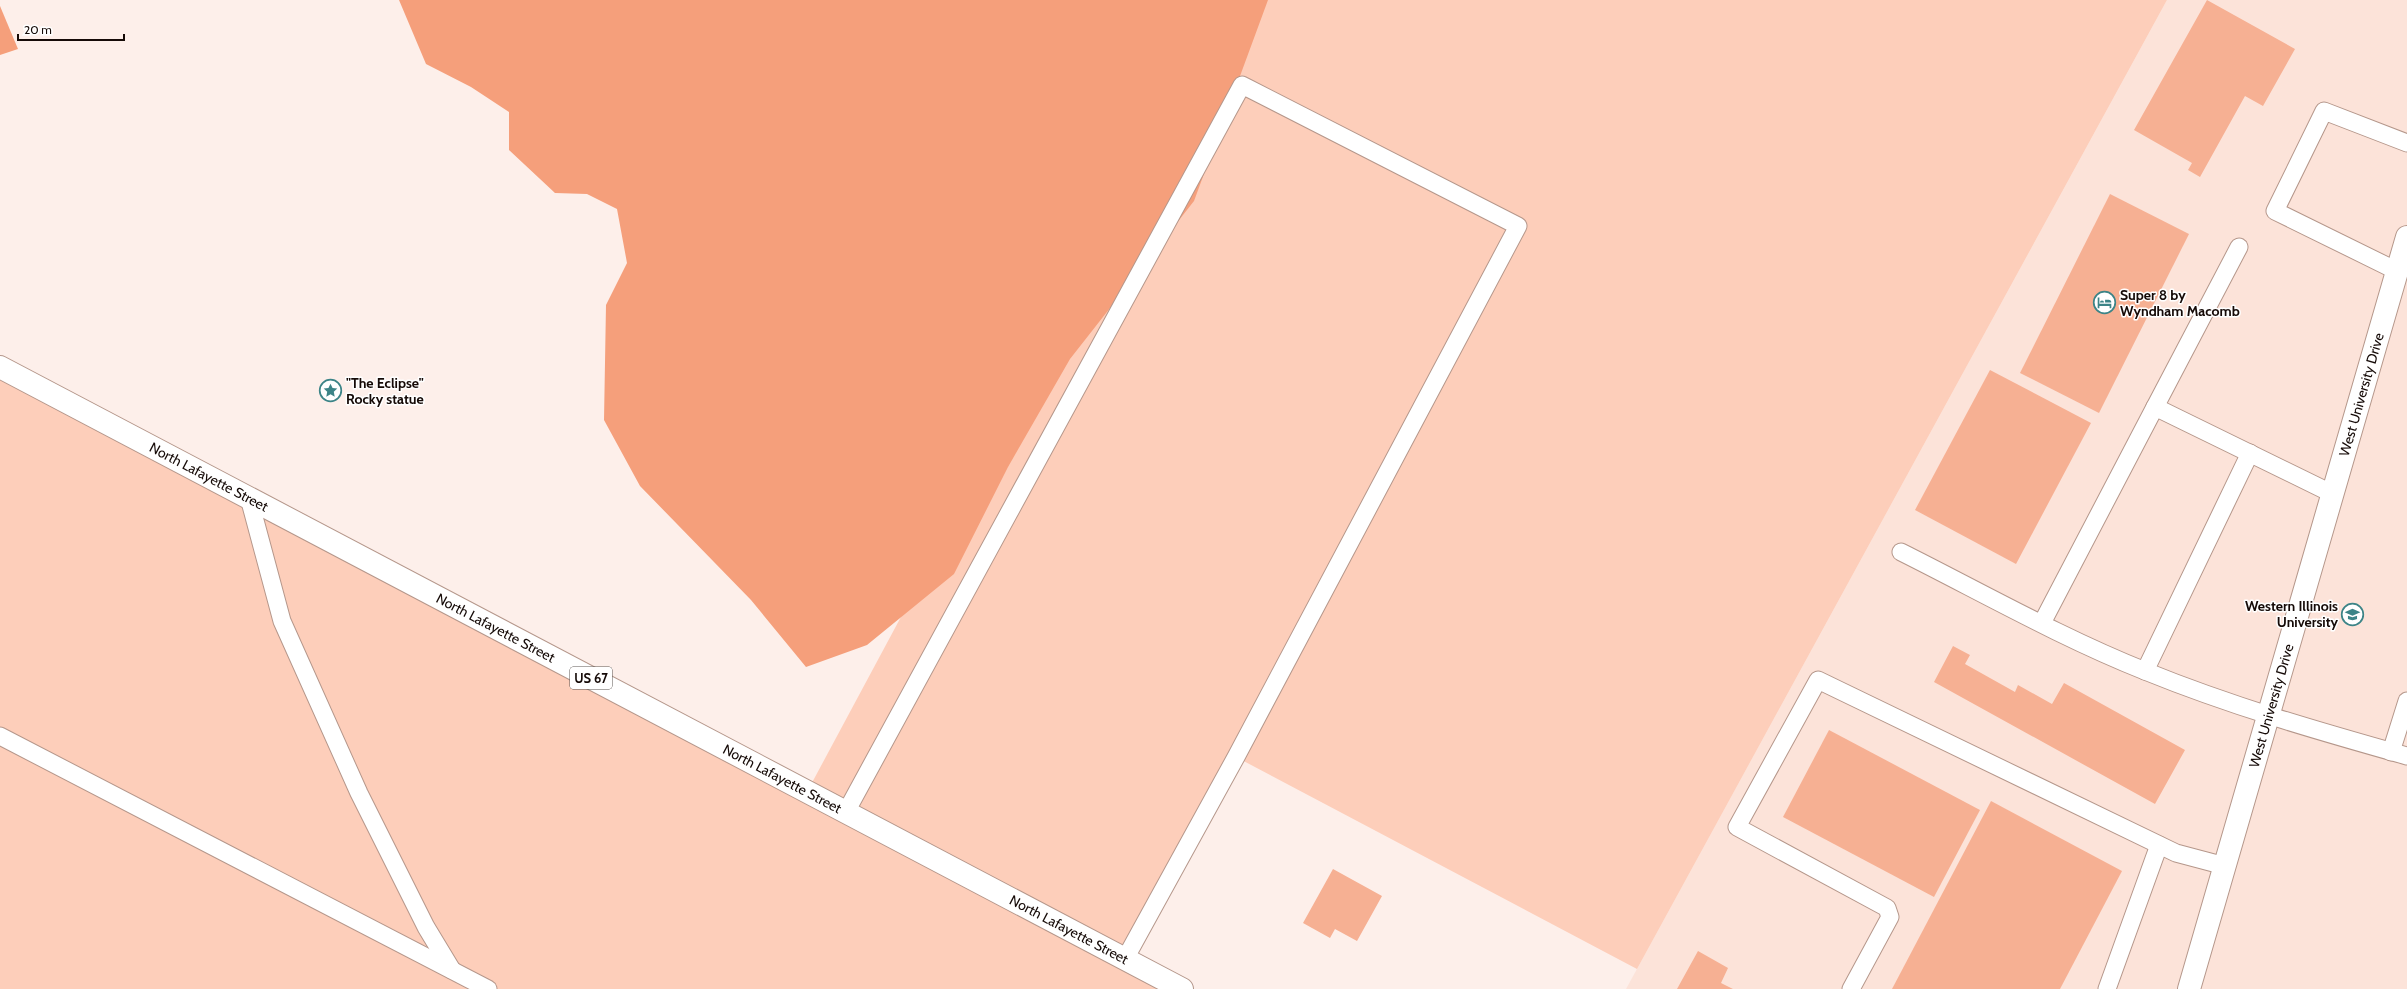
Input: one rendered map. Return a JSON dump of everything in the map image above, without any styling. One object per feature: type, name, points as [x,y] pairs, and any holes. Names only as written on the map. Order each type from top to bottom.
[{"type":"main road","name":"West University Drive","points":[[2189,989],[2397,271],[2406,245]]},
{"type":"main road","name":"North Lafayette Street","points":[[0,366],[1182,989]]},
{"type":"lane","points":[[846,812],[1242,85],[1518,226],[1236,757],[1125,960]]},
{"type":"lane","points":[[2397,271],[2275,210],[2324,111],[2407,143]]},
{"type":"lane","points":[[2042,623],[2239,247]]},
{"type":"lane","points":[[2156,407],[2332,494]]},
{"type":"lane","points":[[2145,671],[2250,453]]},
{"type":"lane","points":[[249,498],[282,621],[359,793],[426,927],[452,970]]},
{"type":"lane","points":[[1901,552],[2042,623],[2145,671],[2268,717],[2407,756]]},
{"type":"lane","points":[[1852,989],[1890,917],[1887,908],[1738,827],[1818,680],[2176,853],[2225,866]]},
{"type":"lane","points":[[2391,752],[2407,701]]},
{"type":"lane","points":[[0,736],[488,989]]},
{"type":"lane","points":[[2107,989],[2159,845]]},
{"type":"shaded area","points":[[399,0],[1268,0],[1194,201],[1070,359],[1008,467],[954,574],[867,645],[806,667],[751,600],[640,486],[604,420],[606,305],[627,263],[617,209],[587,194],[555,193],[509,150],[509,112],[471,87],[426,64]]},
{"type":"shaded area","points":[[1232,0],[2167,0],[1637,969],[1236,757],[1125,959],[1182,989],[0,989],[0,367],[807,792]]},
{"type":"shaded area","points":[[2167,0],[2407,0],[2407,989],[1626,989]]},
{"type":"shaded area","points":[[0,6],[18,49],[0,55]]},
{"type":"building","points":[[2207,0],[2295,49],[2263,106],[2245,96],[2200,177],[2188,170],[2192,163],[2134,130]]},
{"type":"building","name":"Super 8 by Wyndham Macomb","points":[[2110,194],[2189,234],[2099,413],[2020,373]]},
{"type":"building","points":[[1990,370],[2091,423],[2016,564],[1915,510]]},
{"type":"building","points":[[1953,646],[1970,655],[1965,664],[2015,692],[2018,685],[2052,704],[2064,683],[2185,750],[2155,804],[1934,682]]},
{"type":"building","points":[[1829,730],[1980,810],[1934,897],[1783,817]]},
{"type":"building","points":[[1991,801],[2122,871],[2060,989],[1892,989]]},
{"type":"building","points":[[1333,869],[1382,896],[1357,941],[1335,929],[1330,938],[1303,923]]},
{"type":"building","points":[[1698,951],[1728,968],[1721,983],[1733,989],[1677,989]]},
{"type":"place","name":"Super 8 by Wyndham Macomb","points":[[2105,303]]},
{"type":"place","name":"\"The Eclipse\" Rocky statue","points":[[331,391]]},
{"type":"place","name":"Western Illinois University","points":[[2353,614]]}]
